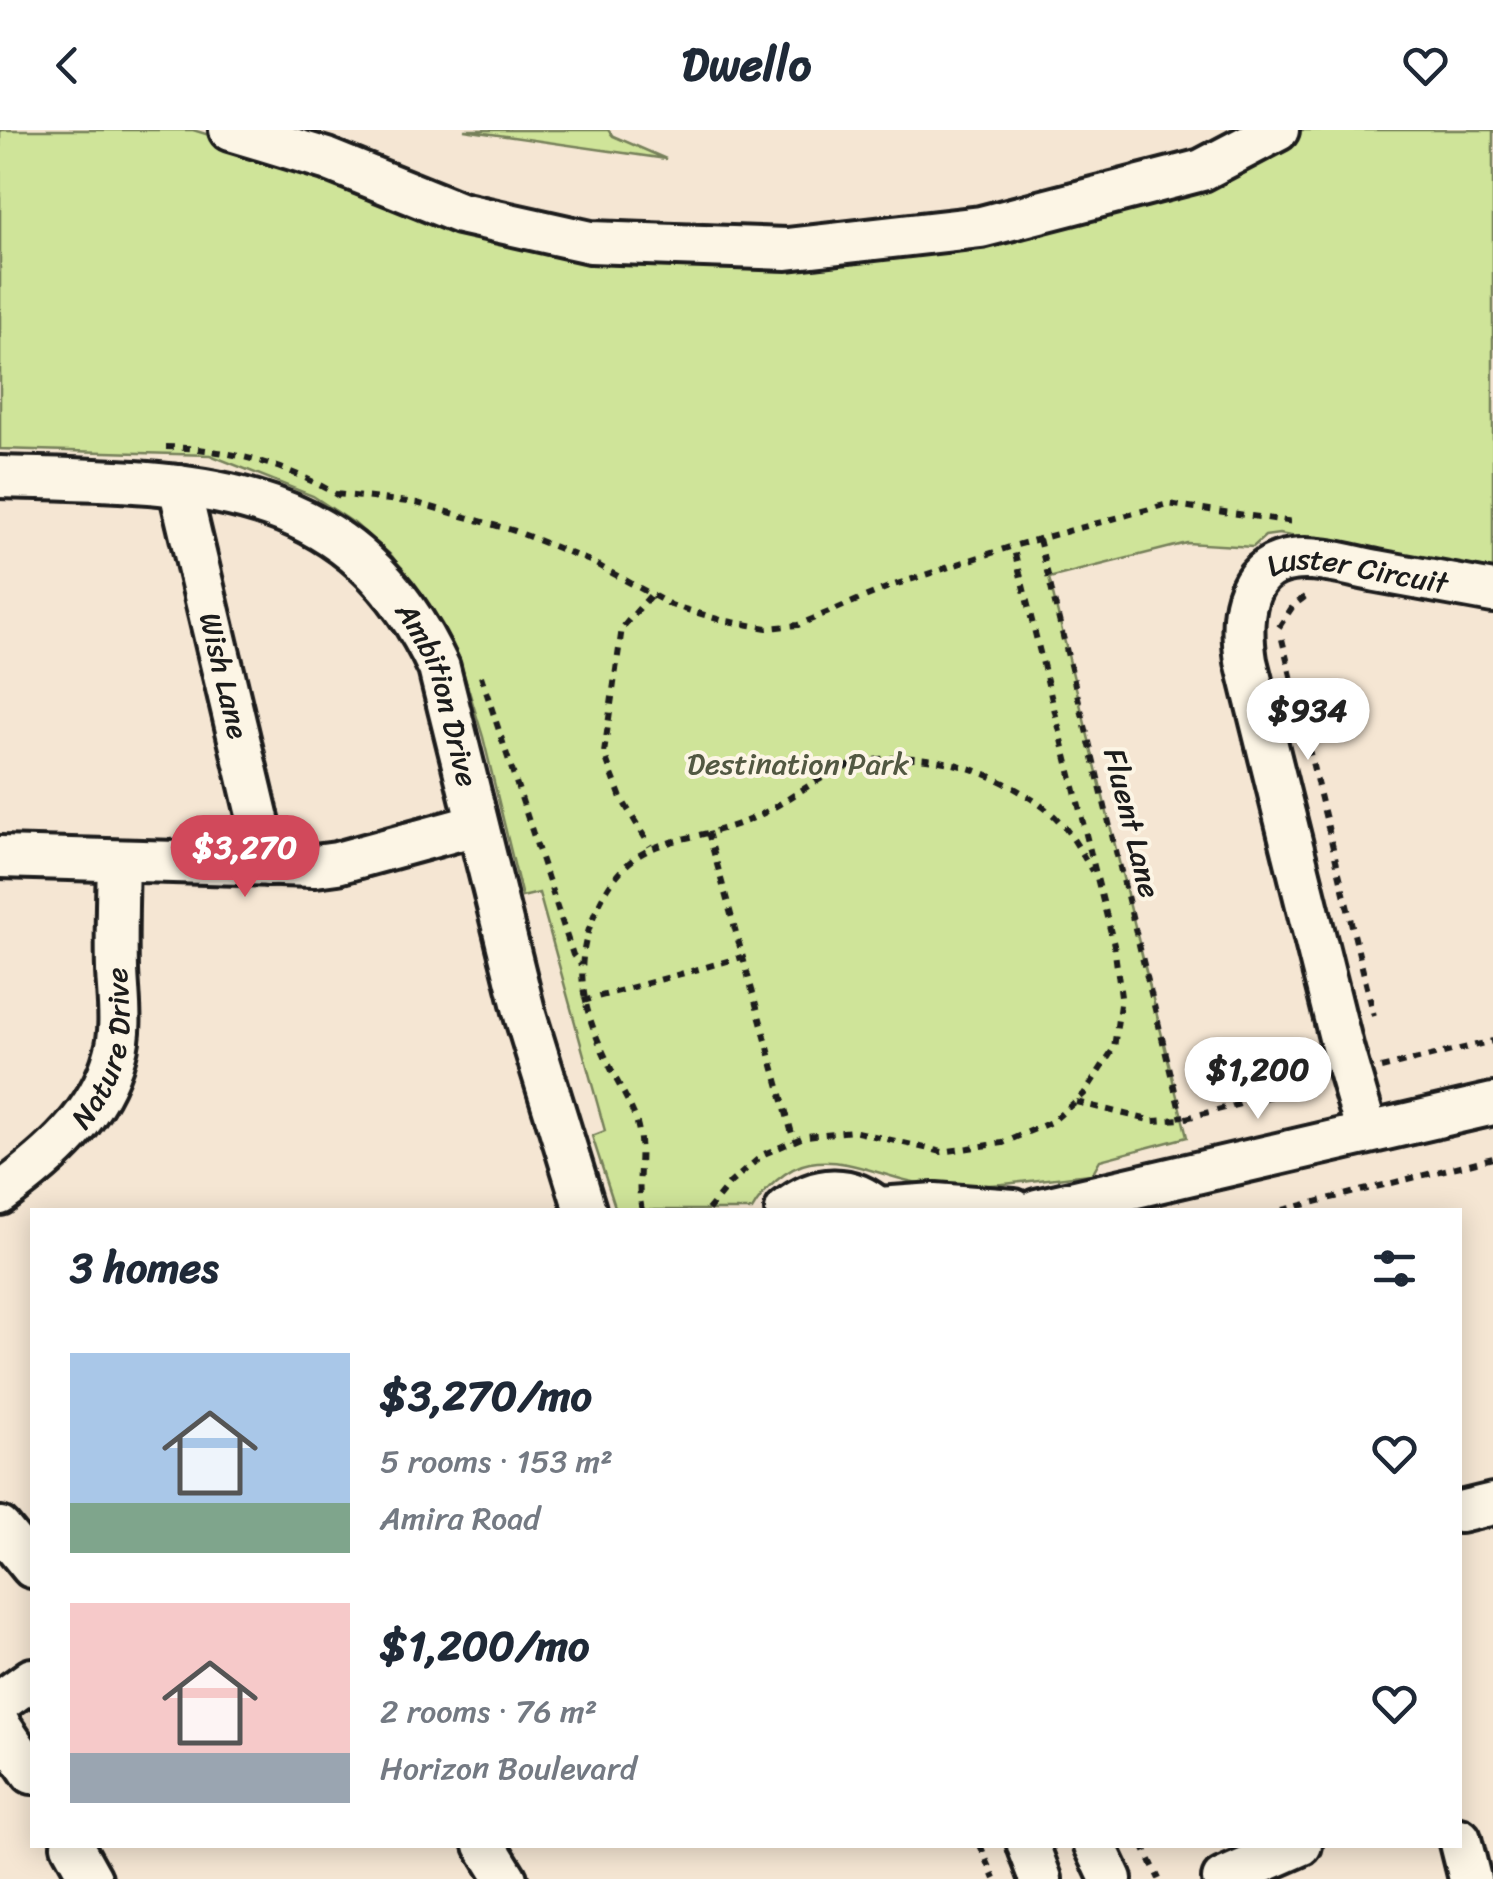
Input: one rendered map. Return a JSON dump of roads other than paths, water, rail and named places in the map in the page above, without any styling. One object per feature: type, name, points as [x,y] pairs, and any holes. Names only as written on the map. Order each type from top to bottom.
[{"type":"street","points":[[230,130],[326,158],[460,213],[590,242],[786,249],[981,227],[1202,170],[1278,130]]},
{"type":"street","name":"Ambition Drive","points":[[0,477],[179,486],[264,502],[299,516],[334,537],[387,584],[425,637],[439,668],[542,1074],[584,1208]]},
{"type":"street","name":"Wish Lane","points":[[179,486],[269,865]]},
{"type":"street","name":"Luster Circuit","points":[[1367,1132],[1342,1050],[1246,660],[1242,620],[1246,600],[1260,577],[1293,559],[1493,592]]},
{"type":"street","points":[[0,857],[336,864],[476,825]]},
{"type":"street","name":"Nature Drive","points":[[0,1194],[68,1137],[96,1098],[115,1054],[120,1024],[118,862]]},
{"type":"street","points":[[1044,1208],[1493,1104]]},
{"type":"street","points":[[788,1208],[821,1190],[842,1189],[879,1208]]},
{"type":"street","points":[[891,1208],[936,1204],[988,1208]]},
{"type":"street","points":[[1462,1512],[1493,1504]]},
{"type":"street","points":[[0,1528],[30,1566]]},
{"type":"street","points":[[0,1702],[30,1680]]},
{"type":"street","points":[[0,1726],[30,1770]]},
{"type":"street","points":[[1462,1847],[1470,1879]]},
{"type":"street","points":[[74,1848],[91,1879]]},
{"type":"street","points":[[487,1848],[506,1879]]},
{"type":"street","points":[[1029,1848],[1042,1879]]},
{"type":"street","points":[[1096,1848],[1111,1879]]},
{"type":"street","points":[[1223,1879],[1295,1848]]},
{"type":"park label","name":"Destination Park","points":[[798,764]]}]
